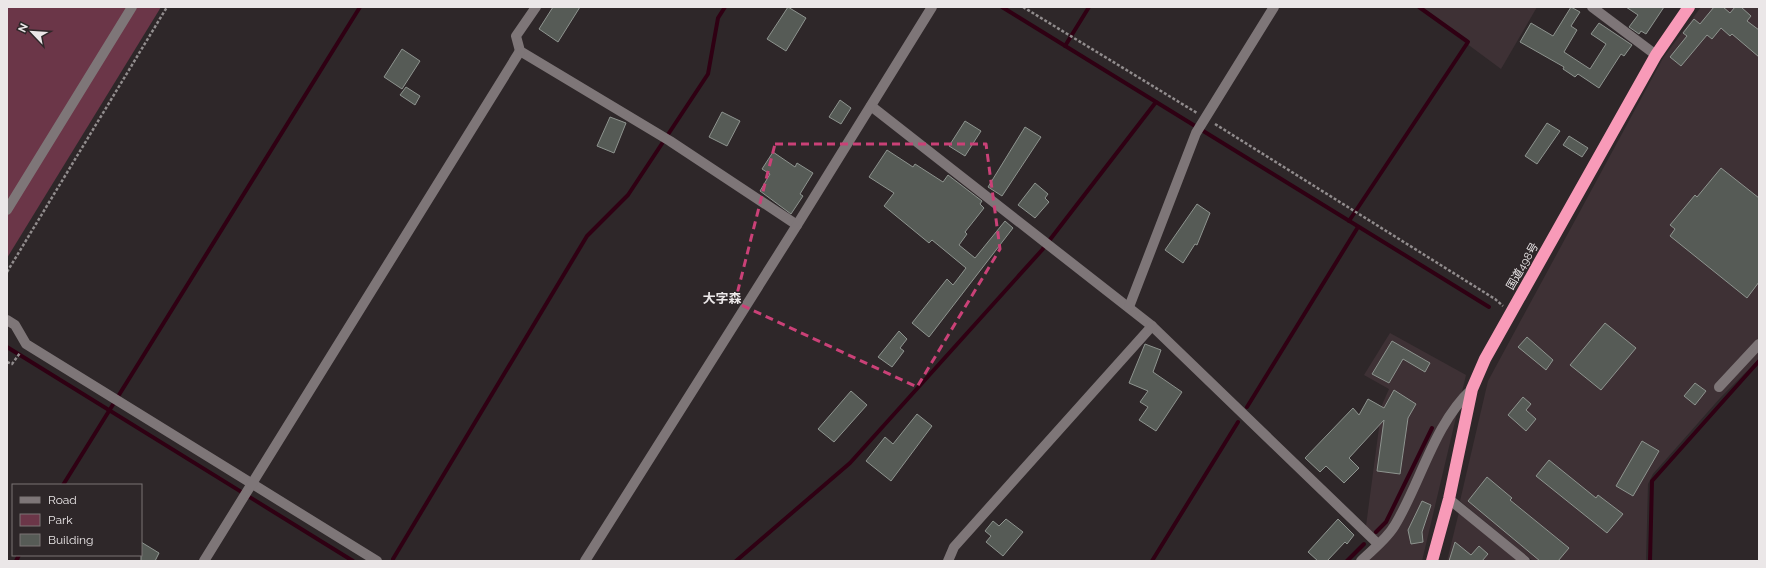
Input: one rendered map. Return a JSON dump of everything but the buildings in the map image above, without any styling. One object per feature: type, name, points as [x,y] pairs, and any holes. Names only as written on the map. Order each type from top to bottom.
[{"type":"highway","name":"国道498号","points":[[1432,561],[1449,499],[1472,389],[1485,359],[1656,55],[1689,7]]},
{"type":"street","points":[[7,210],[132,7]]},
{"type":"street","points":[[536,7],[516,36],[520,51],[659,135],[797,225]]},
{"type":"street","points":[[585,561],[797,225],[932,7]]},
{"type":"street","points":[[1129,307],[1199,129],[1274,7]]},
{"type":"street","points":[[1592,7],[1656,55]]},
{"type":"street","points":[[204,561],[520,51]]},
{"type":"street","points":[[871,106],[1152,326],[1378,544]]},
{"type":"street","points":[[7,320],[15,325],[26,344],[377,561]]},
{"type":"street","points":[[948,561],[954,547],[1152,326]]},
{"type":"street","points":[[1719,387],[1759,344]]},
{"type":"street","points":[[1361,561],[1394,526],[1447,420],[1460,400],[1472,389]]},
{"type":"street","points":[[1449,499],[1524,561]]},
{"type":"path","points":[[7,272],[167,7]]},
{"type":"path","points":[[1023,7],[1075,38]]},
{"type":"path","points":[[1352,210],[1495,298],[1510,314]]},
{"type":"path","points":[[7,362],[12,364]]},
{"type":"highlighted area","points":[[775,144],[986,144],[1000,249],[917,387],[735,302]]},
{"type":"shaded area","points":[[1422,7],[1537,7],[1501,69],[1420,9]]},
{"type":"shaded area","points":[[1701,7],[1759,7],[1759,359],[1721,397],[1653,474],[1648,484],[1646,561],[1533,561],[1460,501],[1488,381],[1663,58]]},
{"type":"shaded area","points":[[1390,333],[1466,375],[1422,561],[1365,561],[1383,542],[1366,526],[1382,405],[1389,389],[1364,375]]},
{"type":"shaded area","points":[[1459,512],[1518,561],[1447,561]]},
{"type":"green space","points":[[7,7],[161,7],[7,258]]},
{"type":"waterway","points":[[64,484],[360,7]]},
{"type":"waterway","points":[[393,559],[587,236],[628,195],[708,74],[718,18],[725,7]]},
{"type":"waterway","points":[[1002,7],[1489,307]]},
{"type":"waterway","points":[[1065,46],[1089,7]]},
{"type":"waterway","points":[[1349,221],[1468,42],[1419,7]]},
{"type":"waterway","points":[[736,561],[850,463],[1042,250],[1156,102]]},
{"type":"waterway","points":[[1247,407],[1358,227]]},
{"type":"waterway","points":[[7,347],[353,561]]},
{"type":"waterway","points":[[1650,561],[1652,481],[1759,361]]},
{"type":"waterway","points":[[1152,561],[1238,422]]},
{"type":"waterway","points":[[1376,532],[1386,522],[1432,428]]},
{"type":"waterway","points":[[1347,561],[1364,544]]},
{"type":"waterway","points":[[16,561],[18,556]]},
{"type":"district","name":"大字森","points":[[722,298]]}]
